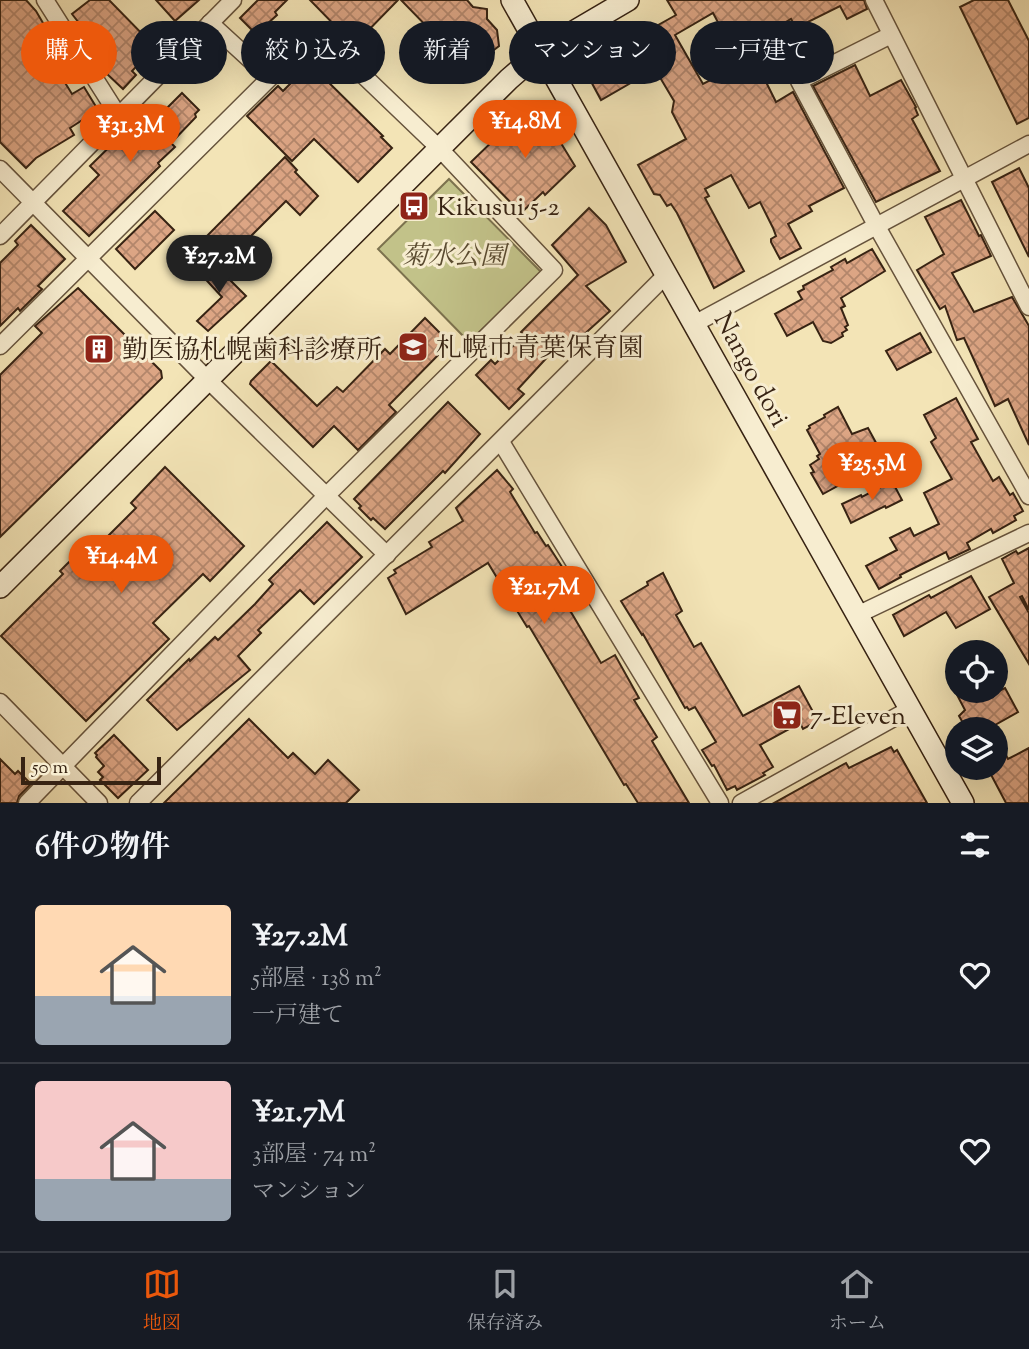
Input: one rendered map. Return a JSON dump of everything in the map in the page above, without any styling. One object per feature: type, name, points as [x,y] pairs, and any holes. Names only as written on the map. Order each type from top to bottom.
[{"type":"street","points":[[45,0],[118,115]]},
{"type":"street","points":[[212,21],[233,0]]},
{"type":"street","name":"Nango dori","points":[[512,0],[524,21]]},
{"type":"street","points":[[592,21],[628,0]]},
{"type":"street","points":[[874,0],[1029,307]]},
{"type":"street","points":[[891,35],[799,81],[876,225],[1029,496]]},
{"type":"street","points":[[227,39],[241,51]]},
{"type":"street","points":[[0,587],[509,82]]},
{"type":"street","points":[[0,236],[149,84]]},
{"type":"street","points":[[0,346],[262,84]]},
{"type":"street","points":[[27,803],[327,495],[554,270],[440,149],[372,84]]},
{"type":"street","name":"Nango dori","points":[[559,84],[963,803]]},
{"type":"street","points":[[694,324],[1029,144]]},
{"type":"street","points":[[0,169],[208,380],[387,555]]},
{"type":"street","points":[[138,803],[501,443],[665,276]]},
{"type":"street","points":[[501,443],[720,803]]},
{"type":"street","points":[[857,615],[1029,533]]},
{"type":"street","points":[[0,702],[99,803]]},
{"type":"street","points":[[741,803],[910,709]]},
{"type":"green space","name":"菊水公園","points":[[449,179],[541,272],[469,342],[378,249]]},
{"type":"building","points":[[0,0],[26,0],[42,21],[21,21],[21,84],[66,84],[72,94],[84,87],[98,110],[70,128],[74,135],[36,158],[26,168],[0,142]]},
{"type":"building","points":[[90,0],[109,0],[131,22],[131,80],[123,89],[117,83],[117,21],[77,21],[72,14]]},
{"type":"building","points":[[156,0],[199,0],[175,21]]},
{"type":"building","points":[[258,0],[287,0],[270,21],[243,21],[240,18]]},
{"type":"building","points":[[310,0],[398,0],[377,21],[331,21]]},
{"type":"building","points":[[401,0],[467,0],[473,7],[487,9],[489,21],[421,21]]},
{"type":"building","points":[[667,0],[864,0],[867,9],[847,19],[840,6],[810,21],[717,21],[713,13],[699,21],[690,21],[690,26],[676,34],[676,21],[665,21],[676,15]]},
{"type":"building","points":[[974,0],[1008,0],[1029,41],[1029,118],[1017,124],[960,7]]},
{"type":"building","points":[[495,28],[497,30],[499,46],[495,49]]},
{"type":"building","points":[[676,37],[690,61],[690,84],[767,84],[776,102],[793,92],[844,188],[809,206],[812,211],[788,224],[801,248],[780,259],[771,242],[776,236],[760,202],[749,208],[731,175],[705,189],[709,196],[705,198],[744,271],[714,288],[677,213],[671,204],[667,206],[660,195],[654,194],[638,165],[686,139],[672,112],[674,101],[664,84],[676,84]]},
{"type":"building","points":[[855,65],[870,96],[901,80],[916,107],[918,115],[912,119],[940,171],[876,202],[813,86],[834,84],[834,76]]},
{"type":"building","points":[[290,84],[330,84],[392,148],[358,182],[314,139],[292,161],[247,116],[278,86],[283,91]]},
{"type":"building","points":[[592,84],[629,84],[601,100]]},
{"type":"building","points":[[182,93],[199,110],[195,114],[196,117],[171,143],[175,147],[158,163],[160,166],[89,236],[63,211],[99,175],[90,166],[143,114],[152,123]]},
{"type":"building","points":[[528,107],[540,109],[575,166],[545,195],[543,192],[521,213],[471,162]]},
{"type":"building","points":[[285,157],[318,196],[300,215],[286,201],[224,263],[202,241]]},
{"type":"building","points":[[1019,168],[1029,188],[1029,257],[992,182]]},
{"type":"building","points":[[961,200],[991,256],[952,273],[974,312],[1012,297],[1029,326],[1029,445],[1008,399],[995,406],[964,338],[957,340],[945,306],[940,309],[917,270],[944,254],[925,217]]},
{"type":"building","points":[[589,208],[606,225],[626,262],[586,286],[610,311],[570,347],[563,340],[518,389],[524,394],[509,409],[476,375],[491,360],[495,364],[524,335],[521,332],[578,275],[552,245]]},
{"type":"building","points":[[155,211],[174,230],[135,269],[116,249]]},
{"type":"building","points":[[31,225],[65,259],[38,286],[42,289],[0,326],[0,263],[18,245],[15,241]]},
{"type":"building","points":[[872,249],[885,271],[841,298],[845,306],[841,308],[848,325],[845,327],[847,330],[842,333],[843,336],[831,343],[823,341],[813,322],[787,336],[775,314],[802,299],[798,292],[804,289],[803,286],[833,270],[831,267],[845,259],[847,263]]},
{"type":"building","points":[[210,260],[246,296],[208,331],[197,321],[222,297],[198,271]]},
{"type":"building","points":[[78,288],[161,371],[162,378],[0,537],[0,375],[42,333],[35,326]]},
{"type":"building","points":[[425,318],[450,343],[389,405],[396,412],[358,450],[334,426],[313,447],[250,384],[271,361],[317,406],[337,387],[343,392],[385,349],[390,354]]},
{"type":"building","points":[[920,333],[931,352],[897,370],[886,351]]},
{"type":"building","points":[[956,398],[978,439],[971,442],[993,481],[999,477],[1010,495],[1013,493],[1023,511],[1014,516],[1016,520],[993,533],[991,529],[967,543],[970,549],[949,559],[946,552],[900,575],[901,577],[879,589],[866,566],[897,550],[890,538],[910,528],[914,536],[939,524],[924,493],[952,479],[931,442],[936,438],[924,415]]},
{"type":"building","points":[[448,402],[480,434],[445,473],[443,471],[385,529],[373,518],[371,520],[354,499]]},
{"type":"building","points":[[838,407],[852,434],[868,428],[880,450],[836,474],[841,484],[823,494],[811,473],[814,472],[810,465],[819,459],[817,456],[820,454],[807,430]]},
{"type":"building","points":[[165,467],[244,546],[210,581],[203,574],[153,623],[169,639],[86,721],[1,636],[63,574],[60,571],[67,564],[82,550],[88,556],[136,508],[131,503]]},
{"type":"building","points":[[497,470],[513,489],[510,492],[535,533],[548,545],[582,598],[568,607],[601,663],[615,655],[639,698],[634,700],[657,737],[652,741],[689,803],[638,803],[626,784],[624,785],[488,563],[406,614],[388,578],[396,573],[394,570],[432,547],[429,542],[463,521],[456,508]]},
{"type":"building","points":[[892,481],[902,500],[851,523],[842,504]]},
{"type":"building","points":[[327,522],[362,557],[314,604],[300,590],[258,630],[261,633],[238,656],[250,670],[177,730],[147,700],[189,659],[190,661],[215,637],[218,640],[255,604],[273,584],[269,580]]},
{"type":"building","points":[[1029,548],[1029,610],[1022,596],[1020,597],[1029,613],[1029,664],[989,597],[1014,583],[1002,559],[1016,551],[1018,554]]},
{"type":"building","points":[[663,573],[682,611],[676,615],[694,647],[701,643],[743,716],[799,686],[818,721],[803,729],[800,723],[760,745],[773,767],[763,773],[765,775],[737,790],[735,786],[727,790],[714,765],[712,766],[702,750],[716,742],[695,707],[689,710],[685,708],[621,601]]},
{"type":"building","points":[[971,576],[990,609],[956,628],[946,612],[904,636],[893,615]]},
{"type":"building","points":[[1008,694],[1018,712],[1008,718],[960,717],[965,710],[961,703],[1008,703]]},
{"type":"building","points":[[249,719],[288,758],[293,753],[315,774],[328,760],[359,790],[346,803],[164,803]]},
{"type":"building","points":[[114,735],[148,770],[118,798],[100,780],[103,777],[98,772],[104,766],[95,753]]},
{"type":"building","points":[[891,747],[894,752],[897,750],[927,803],[774,803],[846,763],[849,768]]},
{"type":"building","points":[[1029,748],[1029,803],[1006,803],[994,780],[1008,780],[1008,759]]},
{"type":"building","points":[[0,759],[15,774],[18,771],[31,784],[19,796],[17,803],[0,803]]},
{"type":"place","name":"Kikusui 5-2","points":[[414,206]]},
{"type":"place","name":"札幌市青葉保育園","points":[[413,347]]},
{"type":"place","name":"勤医協札幌歯科診療所","points":[[99,349]]},
{"type":"place","name":"7-Eleven","points":[[787,715]]}]
